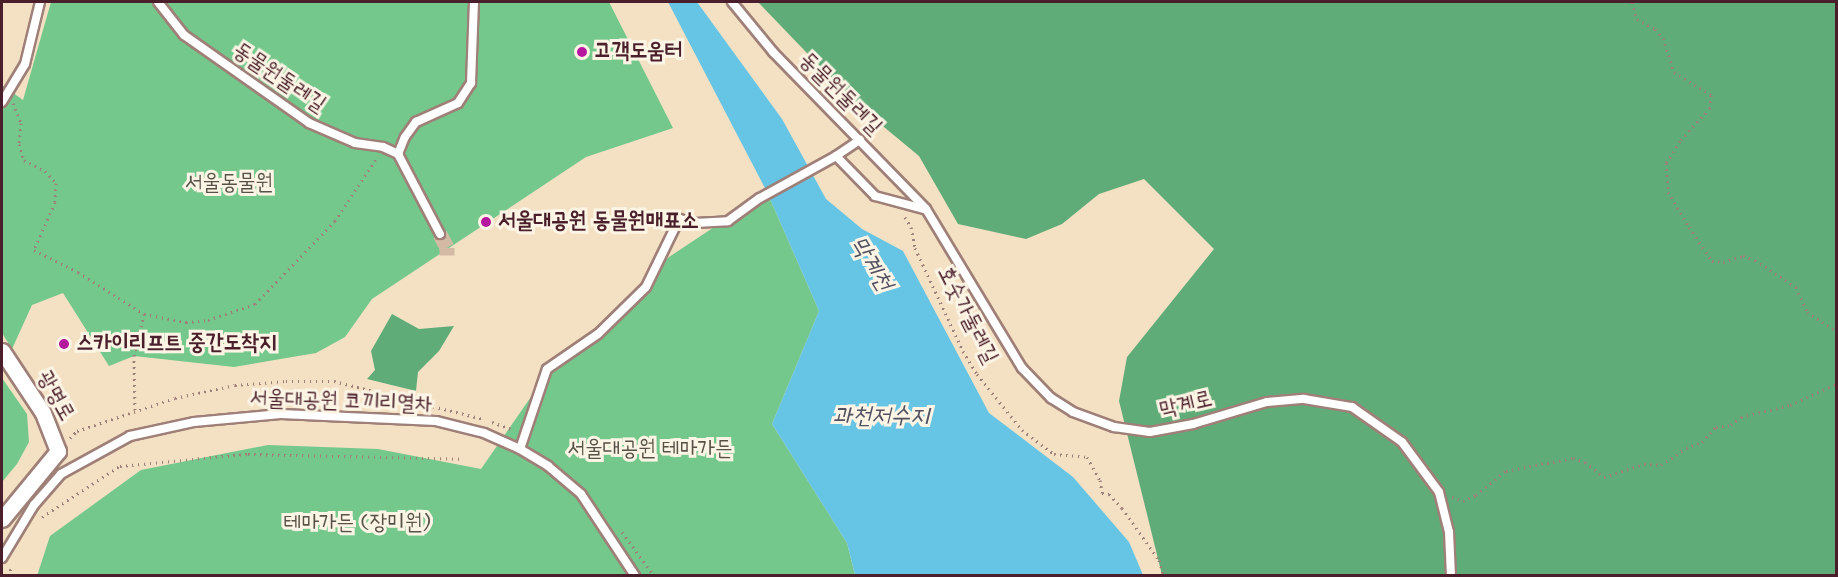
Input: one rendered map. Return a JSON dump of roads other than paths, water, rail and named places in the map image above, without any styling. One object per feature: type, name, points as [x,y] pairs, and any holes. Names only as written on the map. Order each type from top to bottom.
[{"type":"street","name":"광명로","points":[[2,351],[43,412],[58,451],[2,519]]},
{"type":"lane","points":[[4,99],[25,64],[40,2]]},
{"type":"lane","name":"동물원둘레길","points":[[158,2],[184,35],[309,123],[356,143],[383,147],[398,154]]},
{"type":"lane","points":[[440,234],[398,154],[405,137],[416,122],[458,103],[471,83],[474,2]]},
{"type":"lane","name":"동물원둘레길","points":[[732,2],[773,52],[926,209]]},
{"type":"lane","points":[[520,449],[548,369],[598,334],[646,288],[679,219],[695,223],[728,221],[759,198],[836,156],[860,140]]},
{"type":"lane","points":[[836,156],[875,196],[926,209]]},
{"type":"lane","name":"막계로","points":[[926,209],[1022,369],[1051,398],[1072,412],[1114,427],[1150,432],[1193,424],[1267,402],[1323,400],[1352,407],[1402,442],[1439,492],[1449,532],[1451,576]]},
{"type":"lane","name":"서울대공원 코끼리열차","points":[[2,558],[34,505],[61,474],[130,436],[194,422],[281,414],[436,421],[484,433],[520,449],[548,466],[581,494],[635,576]]},
{"type":"water","name":"과천저수지","points":[[668,2],[697,2],[782,119],[826,199],[862,229],[903,251],[989,413],[1073,477],[1129,542],[1143,575],[855,575],[847,543],[772,424],[819,311],[767,192]]},
{"type":"tunnel","points":[[440,234],[447,247],[447,255]]},
{"type":"place","name":"고객도움터","points":[[582,52]]},
{"type":"place","name":"서울대공원 동물원매표소","points":[[486,222]]},
{"type":"place","name":"스카이리프트 중간도착지","points":[[64,344]]},
{"type":"park label","name":"서울동물원","points":[[229,184]]},
{"type":"park label","name":"서울대공원 테마가든","points":[[650,450]]},
{"type":"park label","name":"테마가든 (장미원)","points":[[357,524]]},
{"type":"water label","name":"막계천","points":[[871,264]]}]
